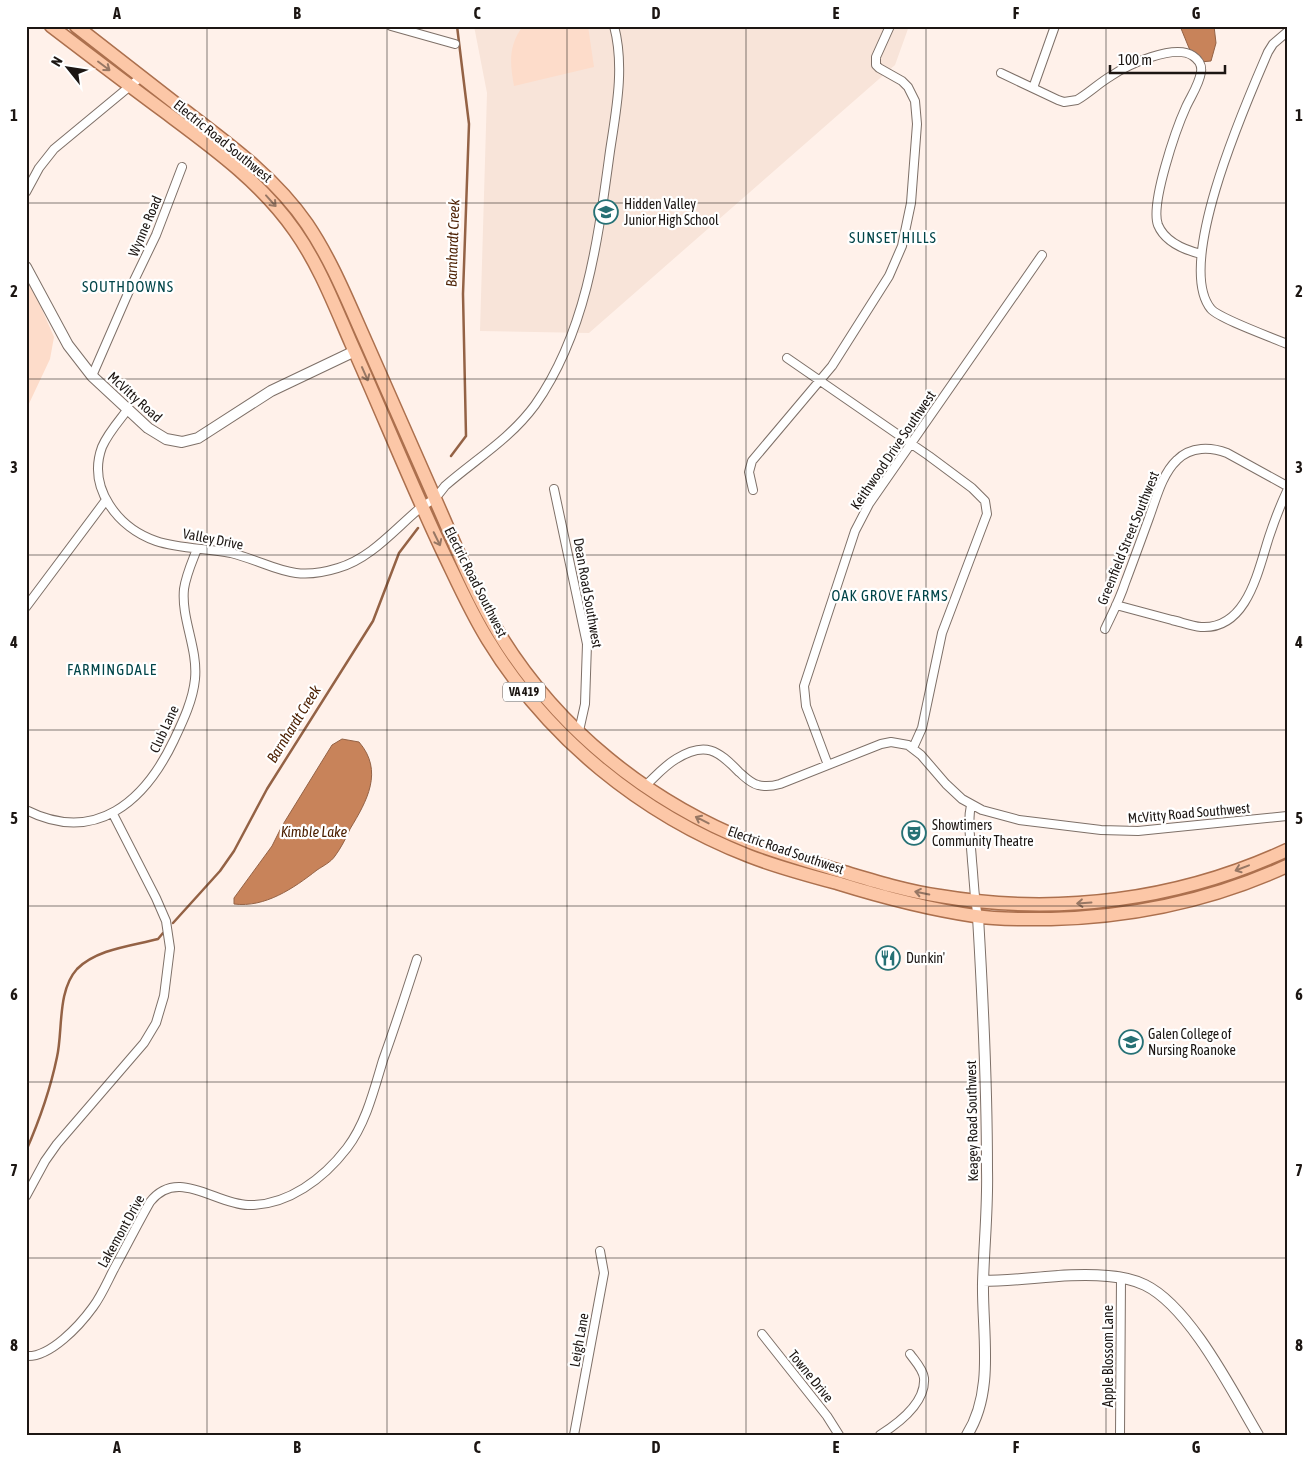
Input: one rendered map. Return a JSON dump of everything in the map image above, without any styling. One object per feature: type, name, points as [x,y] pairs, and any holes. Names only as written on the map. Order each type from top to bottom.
[{"type":"main road","name":"Electric Road Southwest","points":[[51,26],[232,163],[251,180],[294,229],[319,271],[422,507],[466,602],[503,664],[524,691],[557,729],[586,757],[620,785],[682,825],[748,855],[895,900],[978,916],[1028,919],[1067,918],[1137,911],[1215,893],[1287,866]]},
{"type":"main road","name":"Electric Road Southwest","points":[[76,26],[240,153],[278,189],[306,223],[335,273],[479,597],[500,635],[535,684],[557,709],[601,752],[644,787],[688,814],[716,828],[775,851],[915,891],[975,901],[1026,905],[1064,905],[1094,903],[1126,896],[1148,895],[1234,872],[1287,850]]},
{"type":"street","points":[[391,26],[455,44]]},
{"type":"street","name":"Valley Drive","points":[[128,410],[107,437],[100,457],[99,477],[106,500],[116,515],[137,532],[158,541],[234,554],[291,573],[322,572],[344,566],[374,548],[521,423],[545,389],[568,344],[589,279],[603,201],[617,103],[619,73],[619,56],[614,26]]},
{"type":"street","points":[[753,490],[749,472],[752,461],[820,381],[889,276],[902,246],[911,203],[917,124],[915,101],[908,87],[902,81],[879,68],[875,61],[890,26]]},
{"type":"street","points":[[1032,88],[1055,26]]},
{"type":"street","points":[[1287,32],[1273,44],[1268,52],[1236,124],[1208,219],[1201,254],[1203,290],[1205,298],[1214,311],[1287,344]]},
{"type":"street","points":[[1001,73],[1058,100],[1070,102],[1077,100],[1122,69],[1143,60],[1184,52],[1194,57],[1200,65],[1200,77],[1172,142],[1156,215],[1160,228],[1171,240],[1190,251],[1201,254]]},
{"type":"street","points":[[26,192],[39,168],[54,149],[141,78]]},
{"type":"street","name":"Wynne Road","points":[[92,376],[128,291],[156,236],[182,167]]},
{"type":"street","name":"Keithwood Drive Southwest","points":[[828,765],[806,706],[804,696],[805,680],[855,531],[869,504],[1042,255]]},
{"type":"street","name":"McVitty Road","points":[[26,267],[68,345],[92,376],[148,428],[166,440],[174,442],[189,441],[271,391],[355,351]]},
{"type":"street","points":[[644,787],[671,762],[687,753],[706,749],[721,754],[746,779],[756,784],[763,786],[780,784],[881,744],[900,742],[914,748],[922,728],[942,633],[987,508],[986,501],[972,488],[911,444],[787,358]]},
{"type":"street","name":"Greenfield Street Southwest","points":[[1105,629],[1116,605],[1158,492],[1170,468],[1183,455],[1201,449],[1219,450],[1228,453],[1287,486]]},
{"type":"street","name":"Dean Road Southwest","points":[[554,489],[587,644],[586,704],[579,731]]},
{"type":"street","points":[[1116,605],[1194,626],[1209,627],[1226,622],[1242,605],[1253,586],[1287,491]]},
{"type":"street","points":[[26,607],[106,500]]},
{"type":"street","name":"Club Lane","points":[[26,810],[47,818],[74,822],[88,821],[113,814],[135,797],[158,771],[188,710],[194,686],[195,670],[186,619],[184,591],[185,581],[197,549]]},
{"type":"street","name":"McVitty Road Southwest","points":[[914,748],[946,784],[971,805],[1019,820],[1114,831],[1156,830],[1287,816]]},
{"type":"street","name":"Keagey Road Southwest","points":[[967,1435],[979,1408],[984,1384],[983,1281],[987,1170],[984,1015],[978,916],[975,901],[969,820],[971,805]]},
{"type":"street","points":[[26,1196],[45,1161],[57,1144],[150,1034],[160,1013],[164,996],[170,948],[166,922],[156,898],[113,814]]},
{"type":"street","name":"Lakemont Drive","points":[[26,1356],[39,1354],[59,1342],[88,1314],[150,1202],[158,1193],[169,1187],[179,1186],[189,1187],[234,1203],[252,1205],[270,1203],[296,1193],[338,1159],[348,1146],[362,1121],[372,1096],[417,959]]},
{"type":"street","name":"Leigh Lane","points":[[574,1435],[604,1273],[600,1251]]},
{"type":"street","points":[[983,1281],[1080,1275],[1120,1277],[1146,1285],[1179,1313],[1208,1352],[1258,1435]]},
{"type":"street","name":"Apple Blossom Lane","points":[[1120,1277],[1120,1435]]},
{"type":"street","name":"Towne Drive","points":[[762,1334],[827,1416],[839,1435]]},
{"type":"street","points":[[880,1435],[901,1421],[911,1410],[921,1392],[924,1377],[910,1354]]},
{"type":"shaded area","name":"Hidden Valley Junior High School","points":[[474,26],[909,26],[895,65],[589,333],[480,331],[487,93]]},
{"type":"shaded area","points":[[523,26],[588,26],[594,67],[514,86],[511,55],[518,33]]},
{"type":"shaded area","points":[[26,278],[30,282],[54,337],[50,359],[26,410]]},
{"type":"water","points":[[1180,26],[1214,26],[1216,43],[1211,61],[1200,62],[1189,48]]},
{"type":"water","name":"Kimble Lake","points":[[342,739],[359,742],[371,764],[372,775],[367,797],[337,853],[327,864],[289,890],[257,903],[234,904],[234,898],[272,846],[282,826],[332,745]]},
{"type":"waterway","name":"Barnhardt Creek","points":[[451,456],[466,436],[463,294],[469,124],[457,26]]},
{"type":"waterway","name":"Barnhardt Creek","points":[[173,923],[220,871],[234,851],[267,789],[373,621],[399,553],[418,528]]},
{"type":"waterway","name":"Barnhardt Creek","points":[[26,1151],[51,1082],[59,1047],[63,1000],[71,978],[77,969],[94,957],[115,949],[158,939],[163,933]]},
{"type":"place","name":"Hidden Valley Junior High School","points":[[606,212]]},
{"type":"place","name":"Showtimers Community Theatre","points":[[914,833]]},
{"type":"place","name":"Dunkin'","points":[[888,958]]},
{"type":"place","name":"Galen College of Nursing Roanoke","points":[[1131,1042]]},
{"type":"district","name":"SUNSET HILLS","points":[[893,238]]},
{"type":"district","name":"SOUTHDOWNS","points":[[128,287]]},
{"type":"district","name":"OAK GROVE FARMS","points":[[890,596]]},
{"type":"district","name":"FARMINGDALE","points":[[112,670]]}]
